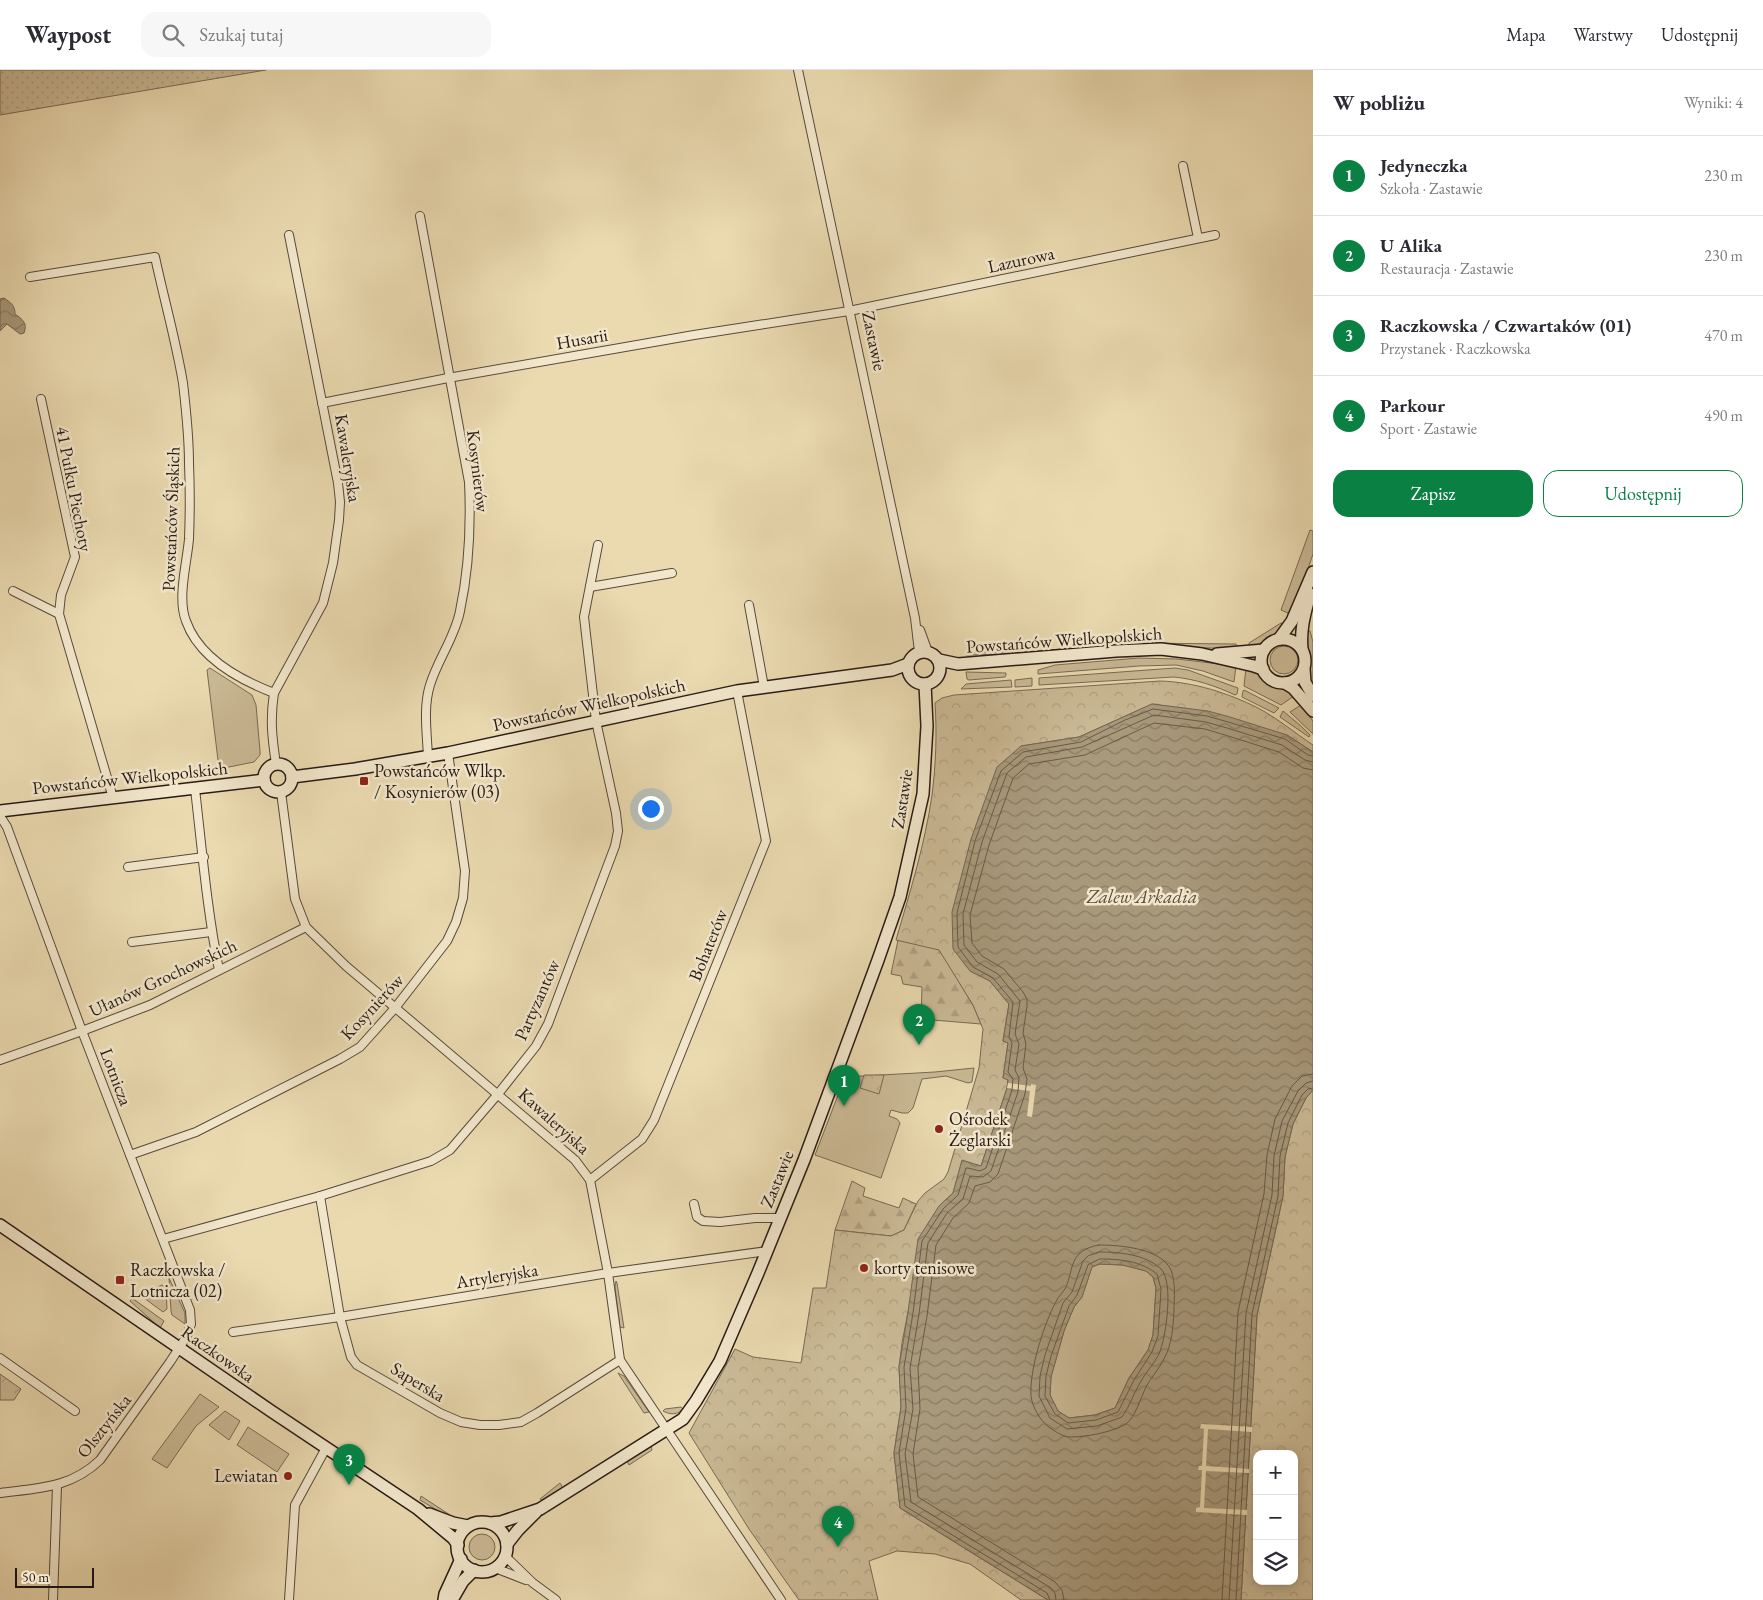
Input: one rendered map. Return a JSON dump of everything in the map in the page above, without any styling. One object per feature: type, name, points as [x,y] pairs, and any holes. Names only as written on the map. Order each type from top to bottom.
[{"type":"street","name":"Zastawie","points":[[798,70],[923,652]]},
{"type":"street","points":[[1183,166],[1198,238]]},
{"type":"street","name":"Kosynierów","points":[[420,216],[468,482],[470,512],[469,546],[460,612],[451,639],[430,685],[426,708],[428,757]]},
{"type":"street","name":"Kawaleryjska","points":[[276,764],[271,731],[274,693],[323,603],[333,563],[340,502],[289,235]]},
{"type":"street","name":"Lazurowa","points":[[849,311],[1215,235]]},
{"type":"street","name":"Powstańców Śląskich","points":[[30,277],[155,257],[182,382],[188,426],[190,464],[189,538],[183,596],[185,620],[193,638],[206,654],[258,686],[274,693]]},
{"type":"street","name":"Husarii","points":[[322,403],[448,378],[694,335],[849,311]]},
{"type":"street","name":"41 Pułku Piechoty","points":[[41,399],[75,557],[62,595],[59,614],[113,798]]},
{"type":"street","name":"Partyzantów","points":[[163,1239],[320,1196],[431,1161],[450,1150],[536,1046],[548,1024],[615,846],[618,831],[616,813],[596,721],[584,617],[598,545]]},
{"type":"street","points":[[590,587],[672,572]]},
{"type":"street","points":[[1279,639],[1292,621],[1313,572]]},
{"type":"street","points":[[1302,648],[1291,640],[1279,639],[1271,642],[1264,650],[1261,659],[1263,669],[1269,678],[1275,682],[1285,683],[1296,680],[1304,669],[1306,662],[1302,648],[1302,624],[1313,581]]},
{"type":"street","points":[[13,591],[59,614]]},
{"type":"street","points":[[749,605],[764,687]]},
{"type":"street","name":"Powstańców Wielkopolskich","points":[[939,660],[958,664],[1161,650],[1202,654],[1263,669]]},
{"type":"street","name":"Powstańców Wielkopolskich","points":[[1202,654],[1264,650]]},
{"type":"street","points":[[923,652],[936,656],[939,660],[940,673],[938,677],[927,684],[914,681],[909,670],[912,657],[923,652]]},
{"type":"street","name":"Powstańców Wielkopolskich","points":[[940,673],[958,664]]},
{"type":"street","points":[[1304,669],[1305,682],[1313,696]]},
{"type":"street","name":"Powstańców Wielkopolskich","points":[[292,777],[355,770],[428,757],[737,691],[892,670],[909,670]]},
{"type":"street","points":[[1285,683],[1293,688],[1313,711]]},
{"type":"street","name":"Zastawie","points":[[667,1429],[683,1419],[720,1361],[804,1160],[900,897],[924,794],[927,684]]},
{"type":"street","name":"Bohaterów","points":[[590,1180],[642,1139],[654,1120],[766,841],[737,691]]},
{"type":"street","name":"Kosynierów","points":[[130,1155],[196,1132],[340,1059],[360,1046],[395,1008],[447,941],[456,922],[463,898],[465,871],[448,753]]},
{"type":"street","points":[[276,764],[287,767],[292,777],[290,787],[276,793],[268,788],[264,780],[264,774],[268,768],[276,764]]},
{"type":"street","name":"Powstańców Wielkopolskich","points":[[0,811],[264,780]]},
{"type":"street","points":[[194,789],[204,857],[211,932],[219,970]]},
{"type":"street","name":"Kawaleryjska","points":[[281,792],[294,899],[306,927],[346,966],[575,1160],[590,1180],[608,1273],[620,1360],[667,1429]]},
{"type":"street","name":"Lotnicza","points":[[0,816],[6,827],[82,1031],[163,1239],[173,1271],[190,1310],[192,1324],[188,1336],[179,1349]]},
{"type":"street","points":[[128,866],[204,857]]},
{"type":"street","name":"Ułanów Grochowskich","points":[[0,1060],[150,1005],[306,927]]},
{"type":"street","points":[[132,942],[211,932]]},
{"type":"street","name":"Saperska","points":[[320,1196],[340,1317],[351,1357],[357,1365],[440,1413],[461,1422],[480,1426],[521,1422],[620,1360]]},
{"type":"street","points":[[694,1204],[697,1217],[703,1221],[720,1222],[756,1218],[781,1218]]},
{"type":"street","name":"Raczkowska","points":[[0,1225],[179,1349],[418,1509],[447,1532],[458,1545]]},
{"type":"street","name":"Artyleryjska","points":[[233,1332],[340,1317],[608,1273],[767,1251]]},
{"type":"street","name":"Olsztyńska","points":[[0,1492],[57,1486],[90,1470],[100,1460],[179,1349]]},
{"type":"street","points":[[0,1358],[74,1411]]},
{"type":"street","points":[[540,1508],[513,1535],[507,1544],[505,1556],[495,1568],[481,1572],[467,1566],[461,1559],[458,1545],[459,1538],[468,1526],[483,1522],[501,1522],[540,1508],[667,1429],[781,1600]]},
{"type":"street","points":[[289,1600],[294,1505],[326,1448]]},
{"type":"street","points":[[53,1600],[57,1486]]},
{"type":"street","name":"Raczkowska","points":[[418,1509],[453,1523],[468,1526]]},
{"type":"street","points":[[490,1523],[502,1531],[507,1544]]},
{"type":"street","points":[[505,1556],[533,1583],[556,1600]]},
{"type":"street","points":[[444,1600],[461,1559]]},
{"type":"street","points":[[495,1568],[533,1583]]},
{"type":"street","points":[[452,1600],[463,1581],[474,1570]]},
{"type":"green space","points":[[0,70],[266,70],[0,115]]},
{"type":"green space","points":[[1310,530],[1313,531],[1313,554],[1290,614],[1281,610]]},
{"type":"green space","points":[[1281,623],[1286,624],[1258,645],[1249,648],[1249,643]]},
{"type":"green space","points":[[1305,630],[1310,631],[1313,642],[1313,683],[1310,685],[1308,673],[1311,657],[1306,642]]},
{"type":"green space","points":[[1135,643],[1236,644],[1238,649],[1152,646],[1024,654],[966,655],[969,652],[1026,652]]},
{"type":"green space","points":[[1284,646],[1294,650],[1298,660],[1294,670],[1284,674],[1274,670],[1270,660],[1274,650]]},
{"type":"green space","points":[[1139,658],[1177,659],[1236,666],[1234,682],[1203,671],[1176,665],[1038,674],[1038,670],[1055,665]]},
{"type":"green space","points":[[210,668],[252,695],[256,705],[260,751],[260,755],[254,762],[224,768],[218,760],[207,670]]},
{"type":"green space","points":[[1175,668],[1188,670],[1238,688],[1237,694],[1235,695],[1198,681],[1174,677],[1039,685],[1039,678]]},
{"type":"green space","points":[[1246,668],[1258,672],[1267,682],[1275,687],[1285,688],[1294,696],[1281,705],[1244,686]]},
{"type":"green space","points":[[966,672],[1006,673],[1006,675],[1005,677],[969,680],[967,679]]},
{"type":"green space","points":[[1032,678],[1032,686],[1015,687],[1015,680]]},
{"type":"green space","points":[[1011,680],[1012,687],[961,689],[966,684]]},
{"type":"green space","points":[[1160,681],[1198,686],[1223,693],[1258,708],[1313,745],[1313,752],[1287,735],[1180,708],[1152,704],[1079,737],[1021,746],[970,971],[990,981],[1009,1004],[1003,1041],[1008,1043],[1003,1078],[1008,1079],[1007,1088],[981,1166],[962,1161],[953,1193],[939,1206],[908,1312],[899,1367],[901,1407],[894,1453],[900,1508],[1048,1600],[1021,1600],[970,1564],[935,1554],[897,1551],[869,1561],[878,1600],[799,1600],[749,1529],[689,1433],[735,1349],[753,1357],[801,1363],[813,1288],[826,1288],[835,1230],[891,1236],[904,1230],[918,1201],[925,1193],[944,1179],[948,1172],[979,1068],[983,1029],[973,1005],[939,950],[896,940],[917,868],[932,795],[935,760],[935,703],[942,698],[954,695]]},
{"type":"green space","points":[[1244,690],[1279,708],[1274,713],[1242,697]]},
{"type":"green space","points":[[1301,705],[1313,721],[1313,734],[1290,712]]},
{"type":"green space","points":[[1283,711],[1310,735],[1309,737],[1280,717]]},
{"type":"green space","points":[[898,940],[939,949],[973,1005],[981,1024],[921,1019],[922,987],[903,984],[901,976],[891,974]]},
{"type":"green space","points":[[974,1068],[972,1082],[968,1083],[946,1076],[922,1079],[913,1108],[908,1113],[891,1110],[889,1116],[897,1119],[900,1123],[881,1178],[815,1155],[845,1077]]},
{"type":"green space","points":[[864,1075],[884,1075],[879,1094],[860,1088]]},
{"type":"green space","points":[[1313,1090],[1313,1600],[1241,1600],[1257,1315],[1283,1196],[1285,1157],[1293,1124],[1306,1098]]},
{"type":"green space","points":[[852,1181],[865,1188],[863,1196],[899,1208],[903,1198],[916,1204],[904,1230],[891,1236],[835,1230]]},
{"type":"green space","points":[[1100,1264],[1123,1265],[1146,1271],[1153,1277],[1156,1288],[1153,1335],[1148,1350],[1129,1378],[1115,1408],[1095,1415],[1069,1418],[1058,1411],[1050,1395],[1051,1377],[1064,1331],[1074,1307],[1082,1297],[1092,1267]]},
{"type":"green space","points":[[169,1278],[185,1313],[185,1324],[172,1315]]},
{"type":"green space","points":[[616,1281],[624,1328],[620,1327],[615,1287]]},
{"type":"green space","points":[[162,1285],[166,1287],[167,1309],[163,1312],[140,1295]]},
{"type":"green space","points":[[132,1298],[164,1321],[160,1328],[130,1301]]},
{"type":"green space","points":[[618,1373],[624,1376],[649,1412],[644,1413]]},
{"type":"green space","points":[[0,1374],[21,1389],[14,1400],[0,1400]]},
{"type":"green space","points":[[200,1394],[219,1407],[196,1426],[167,1468],[152,1459]]},
{"type":"green space","points":[[681,1407],[683,1409],[676,1413],[671,1414],[663,1411],[665,1409]]},
{"type":"green space","points":[[225,1411],[240,1421],[229,1440],[209,1425]]},
{"type":"green space","points":[[248,1427],[289,1454],[277,1472],[237,1445]]},
{"type":"green space","points":[[651,1446],[652,1450],[629,1465],[627,1461]]},
{"type":"green space","points":[[560,1483],[563,1488],[542,1500],[540,1499]]},
{"type":"green space","points":[[421,1496],[450,1515],[450,1518],[420,1500]]},
{"type":"green space","points":[[482,1534],[491,1538],[495,1547],[491,1556],[482,1560],[473,1556],[469,1547],[473,1538]]},
{"type":"water","points":[[4,298],[12,304],[15,314],[24,322],[24,333],[20,334],[7,324],[0,331],[0,299]]},
{"type":"water","name":"Zalew Arkadia","points":[[1152,704],[1208,711],[1230,717],[1287,735],[1313,752],[1313,1090],[1306,1098],[1293,1124],[1285,1157],[1283,1196],[1257,1315],[1241,1600],[1048,1600],[900,1508],[894,1453],[901,1407],[899,1367],[918,1239],[939,1206],[953,1193],[962,1160],[981,1166],[1008,1080],[1003,1078],[1008,1043],[1003,1041],[1009,1004],[990,981],[970,971],[953,949],[952,912],[971,839],[997,767],[1021,746],[1079,737]],"holes":[[[1099,1264],[1123,1265],[1146,1271],[1153,1277],[1156,1288],[1153,1335],[1148,1350],[1129,1378],[1115,1408],[1095,1415],[1069,1418],[1058,1411],[1050,1395],[1051,1377],[1064,1331],[1074,1307],[1082,1297],[1092,1267]]]},
{"type":"pier","points":[[1008,1083],[1036,1085],[1032,1117],[1027,1116],[1030,1091],[1007,1088]]},
{"type":"pier","points":[[1201,1424],[1252,1427],[1252,1432],[1208,1429],[1206,1466],[1249,1469],[1249,1473],[1206,1471],[1204,1508],[1247,1510],[1247,1515],[1196,1512],[1196,1508],[1200,1507],[1202,1470],[1198,1470],[1199,1466],[1202,1466],[1204,1429],[1200,1428]]},
{"type":"place","name":"Powstańców Wlkp. / Kosynierów (03)","points":[[364,781]]},
{"type":"place","name":"U Alika","points":[[919,1045]]},
{"type":"place","name":"Jedyneczka","points":[[844,1106]]},
{"type":"place","name":"Ośrodek Żeglarski","points":[[939,1129]]},
{"type":"place","name":"korty tenisowe","points":[[864,1268]]},
{"type":"place","name":"Raczkowska / Lotnicza (02)","points":[[120,1280]]},
{"type":"place","name":"Lewiatan","points":[[288,1476]]},
{"type":"place","name":"Raczkowska / Czwartaków (01)","points":[[349,1485]]},
{"type":"place","name":"Parkour","points":[[838,1547]]}]
